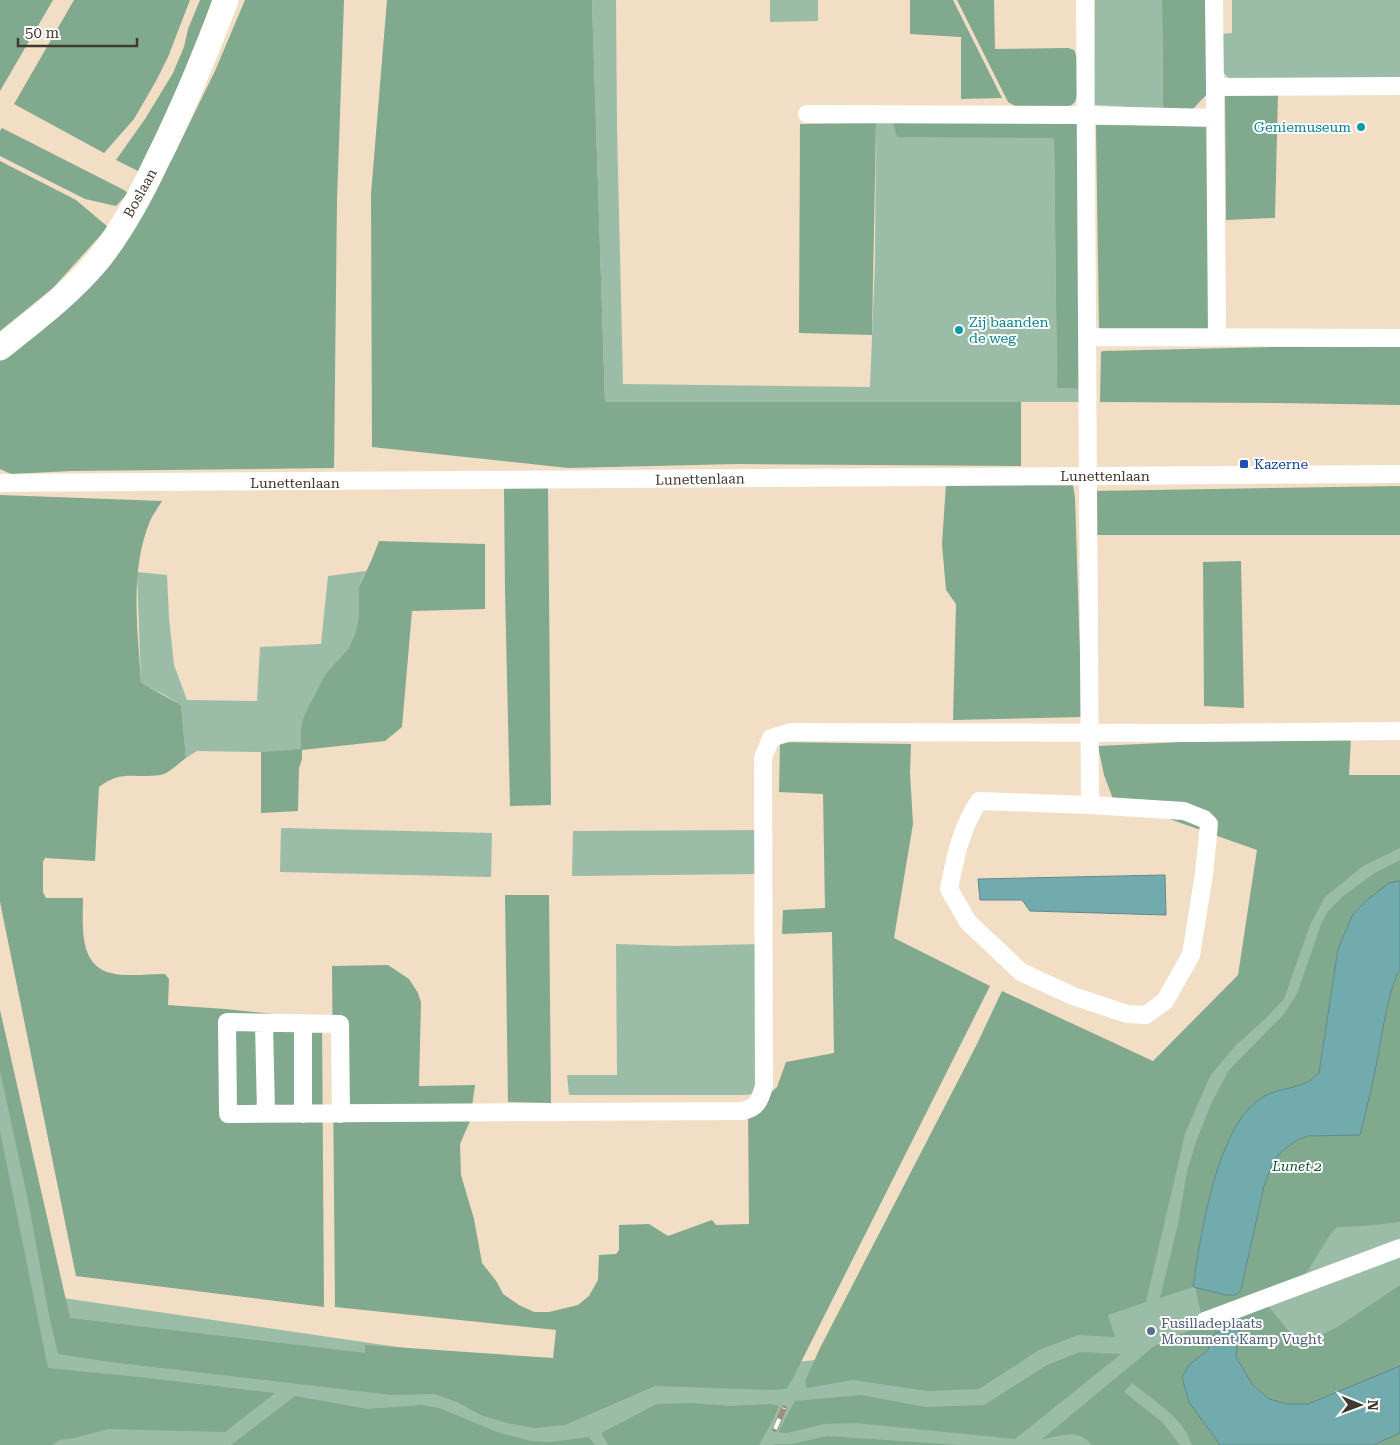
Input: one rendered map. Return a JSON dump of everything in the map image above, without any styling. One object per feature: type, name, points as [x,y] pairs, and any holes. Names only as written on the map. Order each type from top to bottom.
[{"type":"main road","name":"Boslaan","points":[[0,348],[63,298],[99,258],[128,216],[182,111],[226,0]]},
{"type":"street","points":[[1085,0],[1090,804]]},
{"type":"street","points":[[1214,0],[1217,338]]},
{"type":"street","points":[[1215,87],[1400,86]]},
{"type":"street","points":[[807,114],[1086,115],[1215,118]]},
{"type":"street","points":[[1087,337],[1400,338]]},
{"type":"street","name":"Lunettenlaan","points":[[0,483],[1400,474]]},
{"type":"street","points":[[341,1114],[340,1024],[227,1022],[228,1114],[341,1114],[750,1110],[760,1100],[764,1086],[763,758],[771,738],[791,732],[1400,731]]},
{"type":"street","points":[[979,801],[1090,804],[1184,811],[1204,819],[1209,824],[1204,874],[1191,955],[1165,1001],[1146,1015],[1127,1014],[1073,996],[1021,972],[968,922],[949,889],[957,848],[973,810],[979,801]]},
{"type":"street","points":[[264,1023],[266,1113]]},
{"type":"street","points":[[303,1024],[303,1114]]},
{"type":"street","points":[[1205,1321],[1400,1248]]},
{"type":"green space","points":[[0,0],[53,0],[0,91]]},
{"type":"green space","points":[[74,0],[190,0],[168,57],[156,81],[134,119],[104,153],[14,104]]},
{"type":"green space","points":[[200,0],[212,0],[178,87],[138,171],[116,160],[145,119],[173,73]]},
{"type":"green space","points":[[245,0],[344,0],[337,200],[334,468],[71,471],[11,474],[0,469],[0,360],[58,317],[172,159],[215,71]]},
{"type":"green space","points":[[387,0],[592,0],[605,402],[1021,402],[1021,466],[737,464],[568,468],[372,447],[371,194]]},
{"type":"green space","points":[[592,0],[616,0],[623,384],[870,387],[875,263],[876,123],[892,119],[1054,138],[1057,388],[1081,389],[1081,402],[605,402]]},
{"type":"green space","points":[[770,0],[818,0],[818,21],[770,22]]},
{"type":"green space","points":[[910,0],[953,0],[1002,98],[961,99],[961,37],[910,34]]},
{"type":"green space","points":[[957,0],[994,0],[995,49],[1068,48],[1074,50],[1078,67],[1078,82],[1074,103],[1068,107],[1015,106],[1008,102]]},
{"type":"green space","points":[[1095,0],[1162,0],[1163,109],[1094,105]]},
{"type":"green space","points":[[1162,0],[1207,0],[1208,93],[1192,110],[1163,109]]},
{"type":"green space","points":[[1232,0],[1400,0],[1400,82],[1233,83],[1221,70],[1221,34],[1232,33]]},
{"type":"green space","points":[[1225,94],[1278,94],[1275,218],[1226,220]]},
{"type":"green space","points":[[892,119],[1078,119],[1081,389],[1057,388],[1054,138],[897,137]]},
{"type":"green space","points":[[876,123],[872,335],[799,333],[800,124]]},
{"type":"green space","points":[[1096,125],[1210,126],[1212,331],[1099,329]]},
{"type":"green space","points":[[2,128],[128,193],[116,206],[85,199],[0,156],[0,131]]},
{"type":"green space","points":[[0,161],[76,200],[108,227],[53,288],[0,331]]},
{"type":"green space","points":[[1272,347],[1400,347],[1400,405],[1100,402],[1101,352],[1103,351]]},
{"type":"green space","points":[[946,484],[1073,485],[1082,717],[953,720],[956,604],[946,590],[942,544]]},
{"type":"green space","points":[[1400,486],[1400,535],[1094,535],[1093,491]]},
{"type":"green space","points":[[504,487],[548,487],[551,805],[510,806]]},
{"type":"green space","points":[[0,495],[162,501],[150,521],[143,540],[139,560],[136,601],[141,683],[181,705],[186,758],[163,774],[122,776],[107,781],[99,787],[95,861],[45,858],[43,862],[43,892],[46,898],[83,898],[83,931],[88,953],[93,962],[100,969],[116,974],[165,974],[169,979],[168,1005],[322,1019],[324,1307],[76,1276],[0,902]]},
{"type":"green space","points":[[379,541],[485,544],[485,609],[412,611],[402,727],[385,741],[302,750],[299,768],[298,811],[261,813],[261,752],[301,749],[301,727],[305,714],[326,673],[348,649],[355,634],[359,616],[359,587]]},
{"type":"green space","points":[[1241,561],[1244,708],[1204,706],[1203,562]]},
{"type":"green space","points":[[366,571],[359,587],[359,616],[355,634],[348,649],[326,673],[301,727],[302,750],[261,752],[197,751],[186,758],[181,705],[141,684],[137,572],[167,575],[174,665],[187,700],[257,701],[260,647],[321,644],[328,576]]},
{"type":"green space","points":[[1351,737],[1349,775],[1400,775],[1400,848],[1363,866],[1325,897],[1310,925],[1284,999],[1235,1046],[1210,1076],[1185,1134],[1146,1302],[1108,1315],[1115,1337],[1078,1335],[1039,1350],[979,1389],[927,1391],[853,1380],[807,1388],[805,1381],[820,1348],[976,1046],[1002,991],[1153,1061],[1238,975],[1257,850],[1113,799],[1104,775],[1098,746],[1246,739]]},
{"type":"green space","points":[[780,742],[911,744],[910,772],[913,824],[894,938],[990,986],[786,1389],[655,1386],[565,1425],[535,1428],[507,1423],[481,1415],[457,1402],[434,1394],[392,1395],[110,1362],[58,1354],[28,1200],[0,1071],[0,1010],[70,1318],[365,1353],[365,1345],[553,1358],[556,1330],[335,1307],[332,966],[388,965],[409,979],[418,993],[421,1002],[419,1086],[475,1085],[470,1121],[460,1144],[461,1175],[474,1219],[482,1263],[497,1282],[503,1294],[519,1305],[534,1312],[549,1312],[578,1305],[589,1296],[598,1280],[599,1255],[616,1254],[619,1250],[619,1225],[649,1224],[668,1236],[712,1220],[716,1225],[749,1224],[748,1107],[757,1105],[777,1087],[786,1062],[834,1053],[832,932],[782,934],[783,910],[825,908],[823,794],[779,792]]},
{"type":"green space","points":[[281,828],[492,833],[491,877],[280,872]]},
{"type":"green space","points":[[760,830],[758,874],[572,876],[573,831]]},
{"type":"green space","name":"Lunet 2","points":[[1400,843],[1400,1445],[0,1445],[0,1054],[49,1296],[622,1380],[971,1344],[1181,1136],[1209,1067],[1313,895]]},
{"type":"green space","points":[[1400,860],[1400,881],[1389,883],[1353,914],[1338,949],[1319,1073],[1307,1082],[1268,1094],[1257,1101],[1243,1116],[1231,1136],[1212,1187],[1200,1241],[1193,1287],[1160,1298],[1178,1224],[1187,1171],[1211,1104],[1229,1070],[1283,1015],[1297,994],[1321,924],[1328,911],[1343,896],[1373,874]]},
{"type":"green space","points":[[505,895],[549,895],[551,1103],[508,1102]]},
{"type":"green space","points":[[616,944],[674,946],[765,944],[756,1093],[747,1095],[569,1095],[567,1075],[617,1075]]},
{"type":"green space","name":"Lunet 2","points":[[1400,970],[1400,1222],[1337,1227],[1331,1233],[1302,1280],[1202,1318],[1195,1287],[1225,1295],[1273,1162],[1293,1143],[1302,1139],[1323,1135],[1360,1135],[1388,1003]]},
{"type":"green space","points":[[0,1131],[48,1368],[275,1393],[225,1432],[108,1429],[60,1440],[52,1445],[0,1445]]},
{"type":"green space","points":[[1400,1285],[1400,1366],[1308,1404],[1287,1404],[1269,1399],[1252,1384],[1236,1357],[1239,1329],[1215,1333],[1208,1350],[1189,1365],[1209,1431],[1220,1445],[1192,1445],[1188,1435],[1175,1418],[1132,1383],[1124,1392],[1162,1422],[1180,1445],[1091,1445],[1081,1436],[1075,1435],[1041,1440],[1153,1347],[1172,1337],[1266,1303],[1291,1334],[1303,1338],[1319,1336],[1339,1326]]},
{"type":"green space","points":[[1080,1352],[1121,1354],[1015,1439],[856,1423],[824,1424],[787,1433],[778,1432],[795,1401],[861,1395],[925,1407],[984,1405],[1047,1365]]},
{"type":"green space","points":[[295,1396],[367,1409],[421,1405],[439,1408],[497,1432],[531,1441],[551,1442],[589,1437],[595,1445],[231,1445]]},
{"type":"green space","points":[[691,1403],[732,1406],[770,1404],[779,1406],[759,1445],[608,1445],[601,1433],[657,1404]]},
{"type":"green space","points":[[1400,1433],[1400,1445],[1373,1445]]},
{"type":"green space","points":[[827,1436],[959,1445],[773,1445],[792,1444]]},
{"type":"water","points":[[1165,875],[1166,915],[1030,911],[1022,900],[980,900],[978,879]]},
{"type":"water","points":[[1400,881],[1400,970],[1388,1003],[1360,1135],[1308,1136],[1297,1140],[1282,1151],[1273,1162],[1264,1186],[1241,1290],[1236,1295],[1225,1295],[1193,1287],[1200,1242],[1212,1187],[1231,1136],[1243,1116],[1257,1101],[1268,1094],[1308,1081],[1319,1073],[1338,949],[1353,914],[1389,883]]},
{"type":"water","points":[[1239,1328],[1236,1357],[1252,1384],[1269,1399],[1287,1404],[1308,1404],[1400,1366],[1400,1433],[1373,1445],[1220,1445],[1189,1402],[1182,1377],[1189,1365],[1208,1350],[1215,1333]]},
{"type":"railway","points":[[775,1429],[784,1408]]},
{"type":"place","name":"Geniemuseum","points":[[1361,127]]},
{"type":"place","name":"Zij baanden de weg","points":[[959,330]]},
{"type":"place","name":"Kazerne","points":[[1244,464]]},
{"type":"place","name":"Fusilladeplaats Monument Kamp Vught","points":[[1151,1331]]}]
